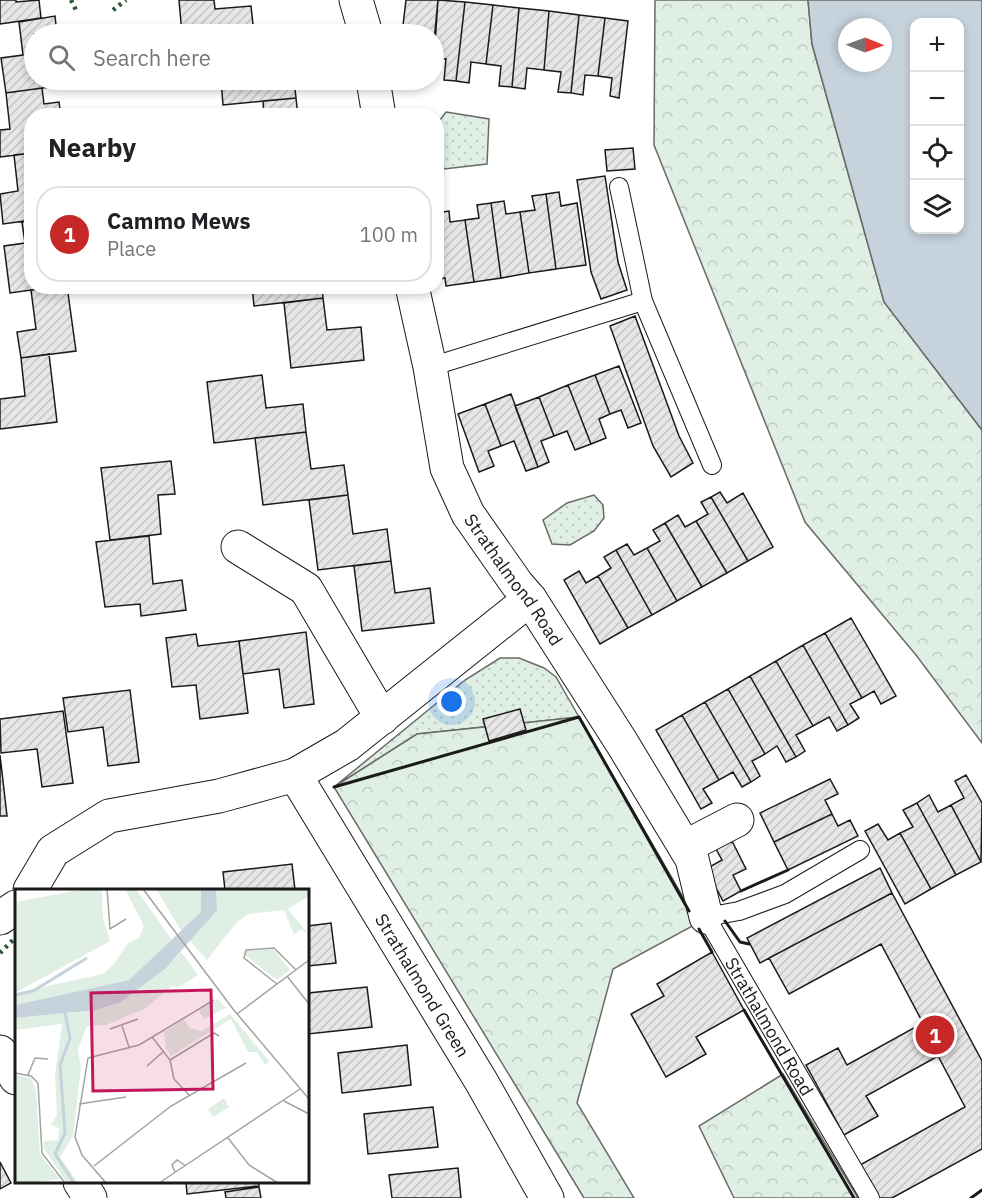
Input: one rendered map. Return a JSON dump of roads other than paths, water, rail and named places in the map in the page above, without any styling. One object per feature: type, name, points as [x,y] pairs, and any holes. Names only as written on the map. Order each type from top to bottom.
[{"type":"street","points":[[356,0],[363,24]]},
{"type":"street","points":[[375,90],[378,108]]},
{"type":"street","name":"Strathalmond Road","points":[[414,294],[430,367],[447,468],[468,514],[530,599],[685,847],[692,859],[706,917]]},
{"type":"street","points":[[238,547],[306,589],[382,718]]},
{"type":"street","points":[[31,889],[53,851],[109,816],[219,796],[295,775],[347,745],[530,599]]},
{"type":"street","name":"Strathalmond Green","points":[[295,775],[481,1081],[547,1198]]},
{"type":"street","points":[[685,847],[737,820]]},
{"type":"street","points":[[0,918],[15,908]]},
{"type":"street","points":[[0,1052],[15,1076]]},
{"type":"street","points":[[81,1183],[90,1198]]},
{"type":"lane","points":[[619,187],[643,301],[712,465]]},
{"type":"lane","points":[[430,367],[643,301]]},
{"type":"lane","points":[[706,917],[739,911],[784,894],[860,850]]},
{"type":"lane","name":"Strathalmond Road","points":[[706,917],[870,1198]]},
{"type":"place","name":"Cammo Mews","points":[[935,1035]]}]
